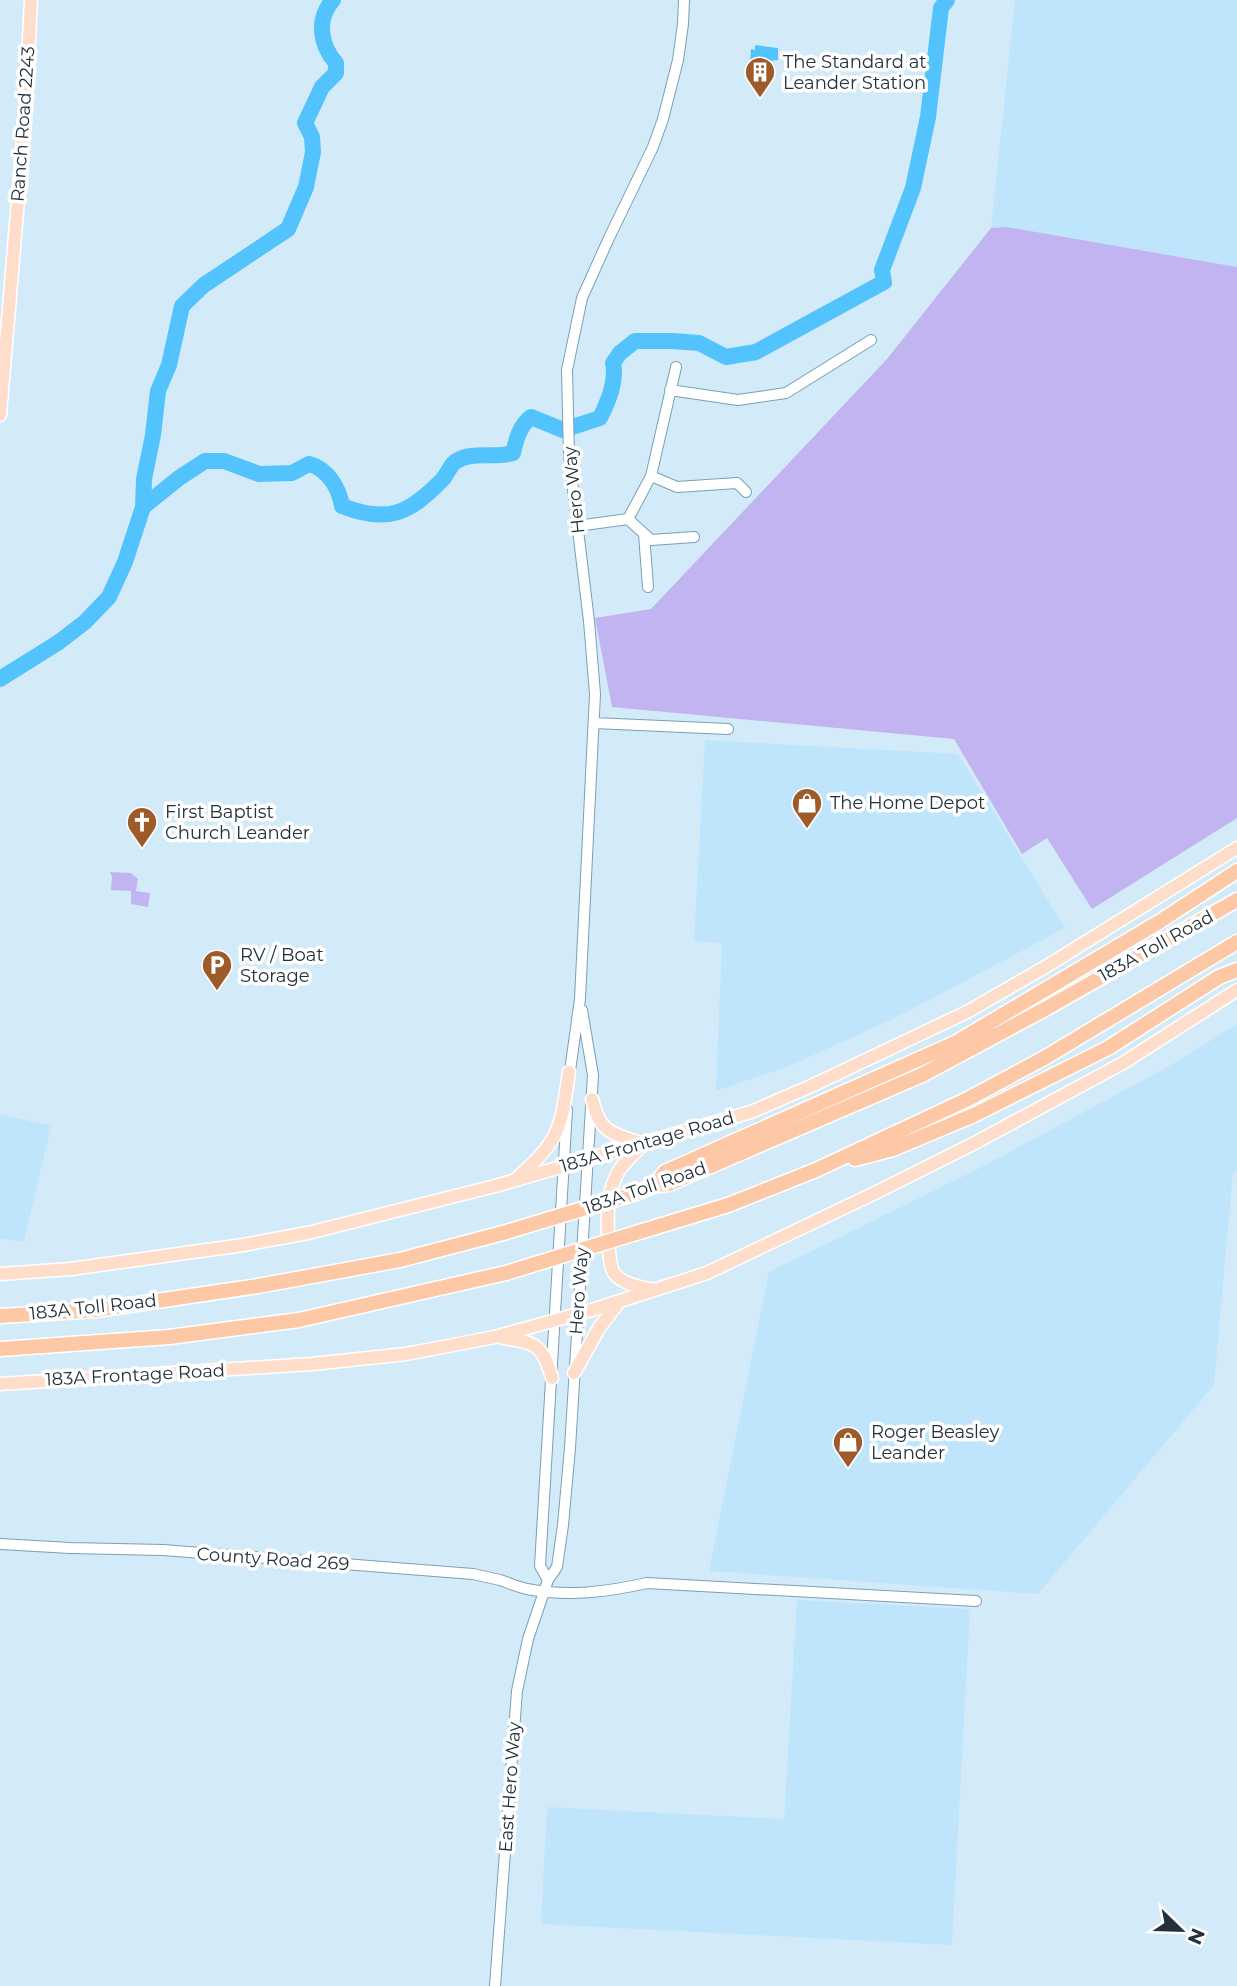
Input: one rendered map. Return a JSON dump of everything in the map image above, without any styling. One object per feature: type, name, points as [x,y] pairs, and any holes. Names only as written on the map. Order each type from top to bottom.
[{"type":"highway","points":[[655,1185],[665,1172],[955,1043],[1159,922],[1237,871]]},
{"type":"highway","name":"183A Toll Road","points":[[0,1316],[96,1310],[258,1286],[400,1260],[503,1233],[655,1185],[669,1184],[922,1075],[1237,900]]},
{"type":"highway","name":"183A Toll Road","points":[[0,1349],[169,1337],[299,1320],[506,1273],[728,1205],[817,1170],[968,1099],[1046,1057],[1237,943]]},
{"type":"highway","points":[[817,1170],[893,1149],[974,1115],[1108,1048],[1219,977],[1237,970]]},
{"type":"main road","name":"Ranch Road 2243","points":[[0,415],[25,116],[31,0]]},
{"type":"main road","name":"183A Frontage Road","points":[[0,1274],[71,1269],[243,1245],[321,1229],[564,1166],[751,1112],[967,1012],[1237,849]]},
{"type":"main road","name":"183A Frontage Road","points":[[0,1384],[312,1364],[406,1353],[495,1337],[654,1290],[707,1273],[792,1234],[971,1144],[1123,1063],[1237,990]]},
{"type":"main road","points":[[515,1179],[534,1163],[554,1139],[562,1119],[569,1072]]},
{"type":"main road","points":[[592,1099],[600,1124],[612,1132],[644,1144],[620,1169],[609,1198],[609,1259],[614,1273],[623,1281],[654,1290]]},
{"type":"main road","points":[[574,1373],[598,1328],[619,1301]]},
{"type":"main road","points":[[495,1337],[525,1341],[538,1348],[547,1359],[552,1378]]},
{"type":"street","name":"Hero Way","points":[[548,1580],[540,1566],[569,1072],[580,999],[595,694],[569,443],[567,370],[582,298],[653,147],[663,119],[678,60],[684,0]]},
{"type":"street","points":[[670,390],[738,400],[786,393],[871,340]]},
{"type":"street","points":[[628,519],[650,475],[676,367]]},
{"type":"street","points":[[650,475],[677,487],[737,483],[746,492]]},
{"type":"street","points":[[577,526],[628,519]]},
{"type":"street","points":[[628,519],[651,540],[694,537]]},
{"type":"street","points":[[644,534],[648,587]]},
{"type":"street","points":[[594,723],[728,729]]},
{"type":"street","name":"Hero Way","points":[[544,1592],[557,1567],[563,1525],[592,1099],[593,1075],[580,999]]},
{"type":"street","name":"County Road 269","points":[[0,1544],[163,1550],[473,1574],[544,1592],[611,1591],[647,1583],[976,1601]]},
{"type":"street","name":"East Hero Way","points":[[495,1986],[517,1691],[528,1639],[544,1592]]},
{"type":"shaded area","points":[[1015,0],[1237,0],[1237,267],[1007,227],[991,228]]},
{"type":"shaded area","points":[[1007,227],[1237,267],[1237,818],[1092,909],[1047,838],[1022,854],[954,739],[612,707],[595,618],[651,609],[887,359],[991,228]]},
{"type":"shaded area","name":"The Home Depot","points":[[705,740],[958,754],[1065,928],[895,1018],[789,1066],[716,1091],[722,943],[694,941]]},
{"type":"shaded area","points":[[110,872],[131,873],[138,879],[136,891],[150,893],[148,907],[131,904],[131,891],[111,890]]},
{"type":"shaded area","points":[[1237,1024],[1237,1171],[1233,1172],[1214,1385],[1038,1594],[709,1571],[769,1272],[978,1169],[1166,1068]]},
{"type":"shaded area","points":[[0,1114],[51,1126],[24,1241],[0,1239]]},
{"type":"shaded area","points":[[797,1600],[970,1609],[952,1945],[541,1924],[547,1807],[784,1819]]},
{"type":"water","points":[[755,45],[778,48],[778,60],[750,63],[751,49],[755,50]]},
{"type":"waterway","points":[[0,679],[59,642],[85,622],[109,597],[125,562],[143,507],[144,479],[158,391],[169,365],[182,306],[204,285],[288,229],[306,187],[313,152],[312,137],[305,123],[322,87],[336,73],[336,63],[326,48],[322,32],[324,15],[333,0]]},
{"type":"waterway","points":[[143,507],[205,461],[224,461],[259,474],[292,473],[309,464],[322,470],[332,480],[342,506],[372,514],[397,512],[408,508],[431,491],[461,458],[513,453],[521,428],[531,417],[563,430],[600,418],[613,384],[613,363],[620,353],[635,341],[699,343],[726,357],[756,352],[884,282],[882,270],[913,188],[928,117],[941,8],[947,0]]},
{"type":"place","name":"The Standard at Leander Station","points":[[760,99]]},
{"type":"place","name":"The Home Depot","points":[[807,830]]},
{"type":"place","name":"First Baptist Church Leander","points":[[142,849]]},
{"type":"place","name":"RV / Boat Storage","points":[[217,992]]},
{"type":"place","name":"Roger Beasley Leander","points":[[848,1469]]}]
